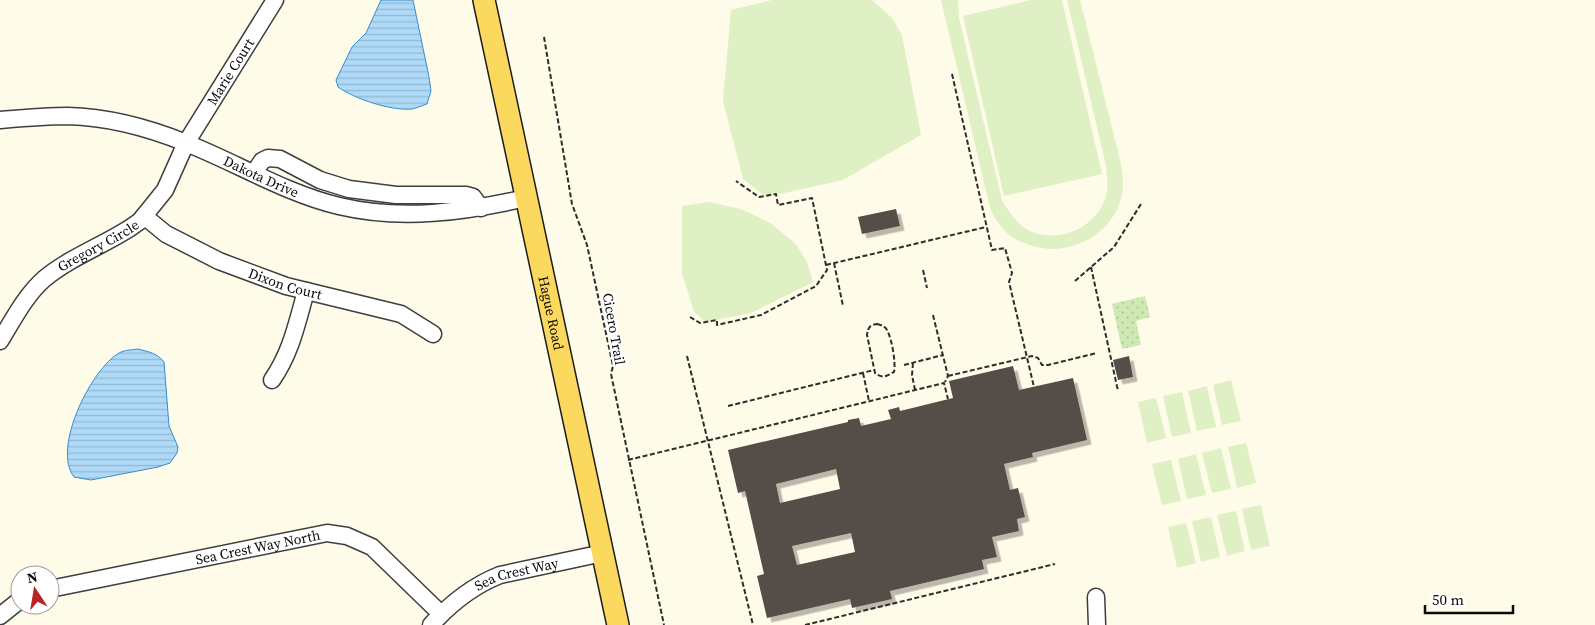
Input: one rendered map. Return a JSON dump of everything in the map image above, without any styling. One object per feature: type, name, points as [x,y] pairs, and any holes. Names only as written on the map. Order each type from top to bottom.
[{"type":"main road","name":"Hague Road","points":[[484,0],[618,625]]},
{"type":"street","name":"Marie Court","points":[[186,143],[275,0]]},
{"type":"street","name":"Dakota Drive","points":[[0,120],[69,116],[132,126],[186,143],[321,201],[356,209],[400,214],[455,212],[526,198]]},
{"type":"street","name":"Gregory Circle","points":[[0,341],[26,300],[44,279],[130,228],[144,216],[166,190],[186,143]]},
{"type":"street","points":[[254,173],[262,161],[268,158],[280,159],[320,180],[348,189],[396,195],[466,195],[473,197],[480,208]]},
{"type":"street","name":"Dixon Court","points":[[144,216],[166,234],[219,261],[260,277],[306,291],[401,314],[433,334]]},
{"type":"street","points":[[272,380],[281,368],[292,343],[306,291]]},
{"type":"street","name":"Sea Crest Way North","points":[[60,587],[327,533],[348,536],[372,547],[436,620]]},
{"type":"street","name":"Sea Crest Way","points":[[436,620],[461,596],[487,580],[500,575],[602,553]]},
{"type":"street","points":[[1096,597],[1097,625]]},
{"type":"street","points":[[0,616],[10,608]]},
{"type":"path","name":"Cicero Trail","points":[[544,37],[572,204],[587,245],[613,366],[611,374],[628,460],[664,625]]},
{"type":"path","points":[[952,74],[992,250],[1005,248],[1012,273],[1009,282],[1034,387]]},
{"type":"path","points":[[690,317],[700,323],[717,320],[717,325],[762,315],[816,286],[827,270],[812,198],[778,205],[776,194],[759,197],[736,181]]},
{"type":"path","points":[[1075,280],[1114,247],[1141,204]]},
{"type":"path","points":[[826,265],[986,226]]},
{"type":"path","points":[[834,263],[843,306]]},
{"type":"path","points":[[1091,267],[1118,391]]},
{"type":"path","points":[[922,270],[927,288]]},
{"type":"path","points":[[933,315],[948,376],[944,383],[948,399]]},
{"type":"path","points":[[877,324],[882,325],[887,330],[895,366],[894,372],[885,377],[879,376],[874,370],[867,335],[868,328],[871,325],[877,324]]},
{"type":"path","points":[[948,376],[1032,356],[1038,358],[1042,365],[1048,365],[1096,353]]},
{"type":"path","points":[[904,365],[943,355]]},
{"type":"path","points":[[687,356],[753,625]]},
{"type":"path","points":[[912,363],[915,390]]},
{"type":"path","points":[[728,406],[874,370]]},
{"type":"path","points":[[863,373],[869,402]]},
{"type":"path","points":[[628,460],[944,383]]},
{"type":"path","points":[[804,625],[1055,564]]},
{"type":"green space","points":[[772,0],[872,0],[892,18],[902,35],[921,135],[843,180],[766,197],[743,179],[723,101],[731,10]]},
{"type":"green space","points":[[941,0],[958,0],[959,18],[1002,200],[1014,218],[1025,228],[1051,236],[1072,232],[1090,221],[1103,204],[1107,188],[1105,161],[1067,0],[1080,0],[1123,178],[1121,199],[1115,213],[1106,226],[1094,236],[1066,248],[1036,247],[1011,236],[998,223],[990,208]]},
{"type":"green space","points":[[1031,0],[1062,0],[1102,174],[1004,196],[963,16]]},
{"type":"green space","points":[[708,202],[741,209],[770,223],[796,244],[807,262],[813,282],[751,313],[706,322],[694,312],[682,273],[682,206]]},
{"type":"green space","points":[[1145,296],[1150,317],[1136,321],[1141,345],[1122,349],[1112,304]]},
{"type":"green space","points":[[1231,380],[1241,421],[1222,425],[1213,385]]},
{"type":"green space","points":[[1207,386],[1216,427],[1197,431],[1188,391]]},
{"type":"green space","points":[[1182,392],[1191,433],[1172,437],[1163,396]]},
{"type":"green space","points":[[1156,398],[1166,438],[1147,443],[1138,402]]},
{"type":"green space","points":[[1246,443],[1256,483],[1237,488],[1228,447]]},
{"type":"green space","points":[[1221,448],[1231,489],[1212,493],[1202,453]]},
{"type":"green space","points":[[1196,454],[1206,495],[1187,499],[1178,459]]},
{"type":"green space","points":[[1171,460],[1181,501],[1162,505],[1152,464]]},
{"type":"green space","points":[[1261,505],[1270,546],[1251,550],[1242,509]]},
{"type":"green space","points":[[1236,511],[1245,551],[1227,556],[1217,515]]},
{"type":"green space","points":[[1211,517],[1220,557],[1201,562],[1192,521]]},
{"type":"green space","points":[[1186,523],[1196,563],[1177,568],[1168,527]]},
{"type":"water","points":[[381,0],[413,0],[431,91],[427,104],[412,109],[394,108],[363,100],[338,87],[336,80],[352,47],[366,33]]},
{"type":"water","points":[[138,349],[156,355],[164,362],[169,426],[178,447],[177,453],[170,463],[158,467],[91,480],[74,477],[68,464],[68,448],[71,430],[85,394],[106,364],[118,353]]},
{"type":"building","points":[[896,209],[900,226],[862,234],[858,217]]},
{"type":"building","points":[[1129,356],[1133,377],[1118,380],[1113,360]]},
{"type":"building","points":[[1013,366],[1019,390],[1073,378],[1087,440],[1032,453],[1033,457],[1004,464],[1010,490],[1018,488],[1025,517],[1017,519],[1019,531],[992,537],[997,557],[982,560],[984,569],[890,591],[892,599],[852,608],[850,599],[767,618],[757,576],[764,574],[745,491],[738,493],[728,450],[848,422],[848,420],[859,418],[861,426],[891,419],[888,410],[899,407],[900,411],[953,398],[949,381]],"holes":[[[836,469],[840,489],[780,503],[776,484]],[[851,533],[855,552],[797,565],[792,546]]]}]
